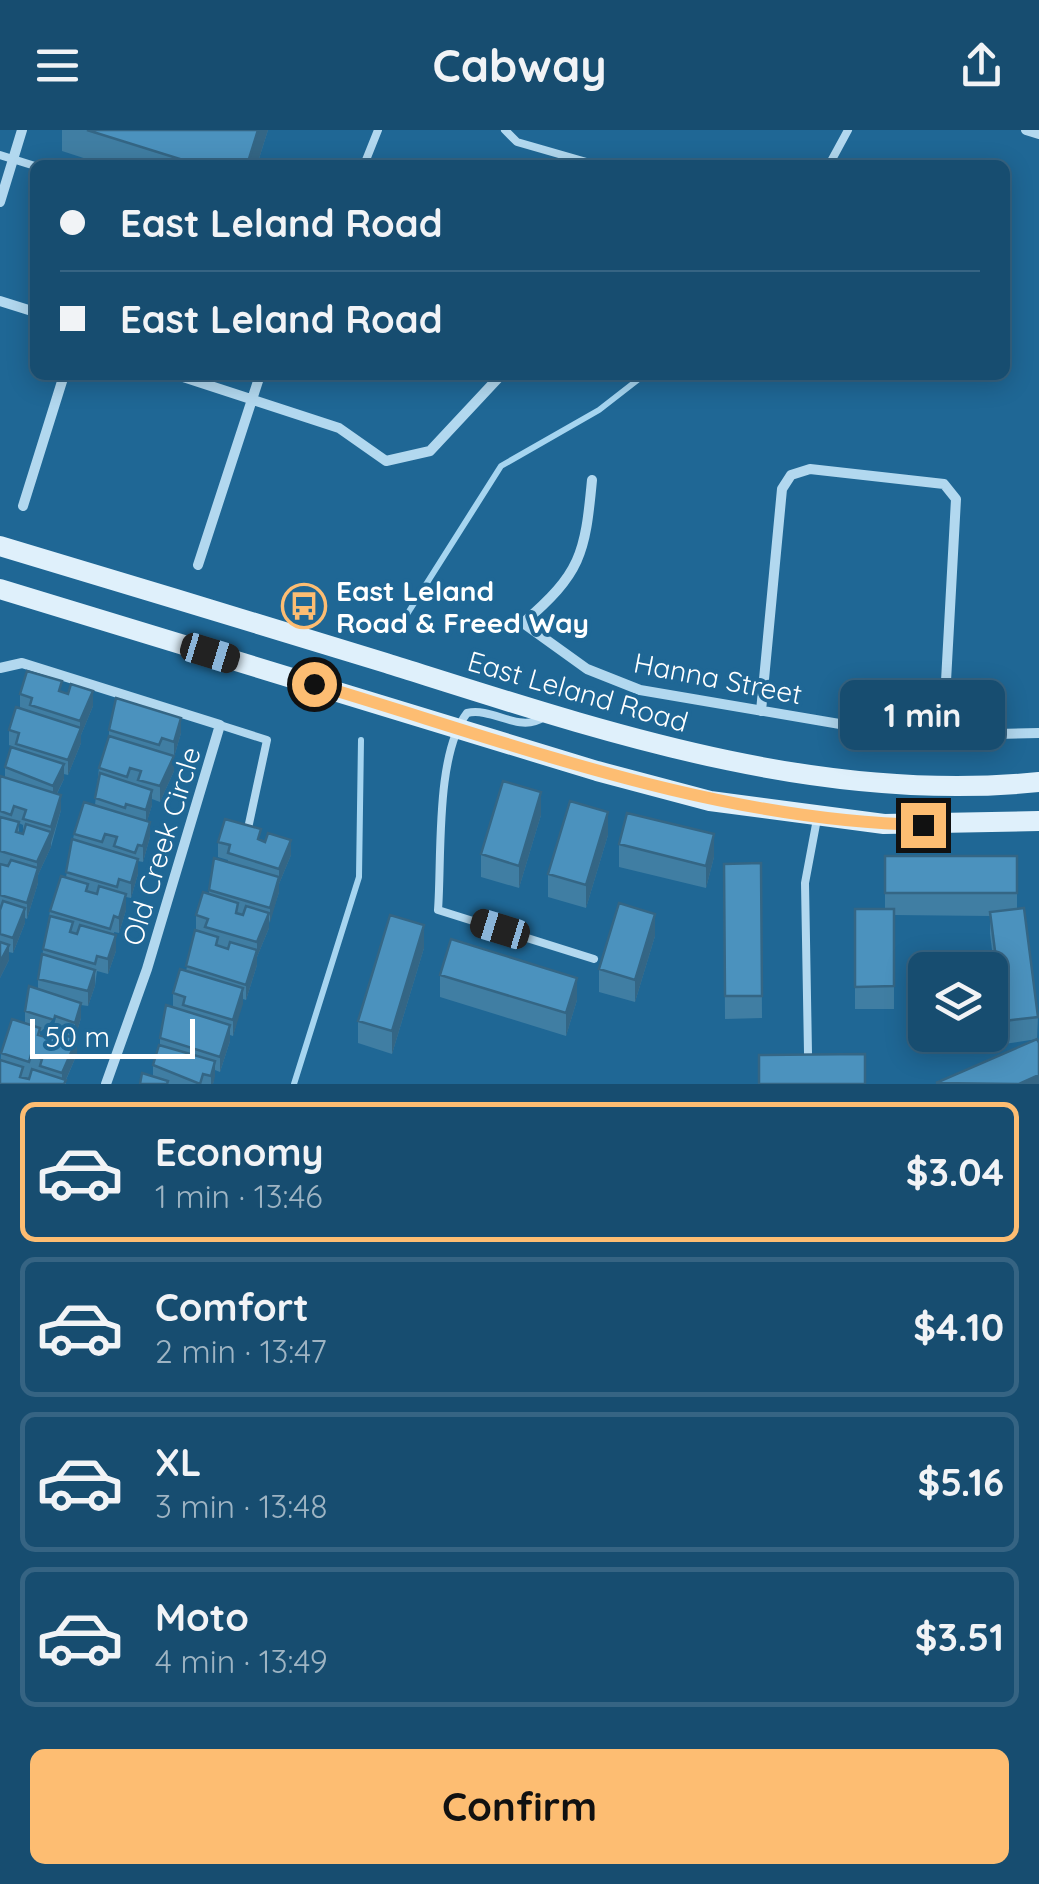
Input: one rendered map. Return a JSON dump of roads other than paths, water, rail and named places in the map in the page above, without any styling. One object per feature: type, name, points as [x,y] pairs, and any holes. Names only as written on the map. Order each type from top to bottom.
[{"type":"main road","name":"East Leland Road","points":[[0,546],[547,714],[752,767],[858,782],[1039,782]]},
{"type":"main road","points":[[0,590],[671,792],[817,818],[923,825],[1039,821]]},
{"type":"street","points":[[0,202],[22,130]]},
{"type":"street","points":[[1026,130],[1039,134]]},
{"type":"street","points":[[0,301],[30,310]]},
{"type":"street","points":[[24,506],[62,380]]},
{"type":"street","points":[[191,380],[339,428],[386,460],[430,451],[495,380]]},
{"type":"street","points":[[198,565],[259,380]]},
{"type":"street","points":[[761,711],[782,489],[791,475],[810,469],[944,484],[956,500],[943,736]]},
{"type":"street","name":"Hanna Street","points":[[592,480],[580,558],[562,590],[523,623],[587,669],[640,690],[910,736],[1039,733]]},
{"type":"street","name":"Old Creek Circle","points":[[0,668],[22,663],[220,725],[147,970],[106,1084]]},
{"type":"lane","points":[[366,160],[378,130]]},
{"type":"lane","points":[[505,130],[517,142],[580,160]]},
{"type":"lane","points":[[832,160],[848,130]]},
{"type":"lane","points":[[0,155],[30,164]]},
{"type":"lane","points":[[547,714],[525,724],[471,711],[459,728],[448,766],[438,910],[594,958]]},
{"type":"lane","points":[[220,725],[267,740],[248,833]]},
{"type":"lane","points":[[808,1053],[806,883],[817,818]]},
{"type":"waterway","points":[[399,627],[501,466],[599,410],[638,380]]},
{"type":"waterway","points":[[294,1084],[359,877],[361,740]]},
{"type":"place","name":"East Leland Road & Freed Way","points":[[304,606]]}]
